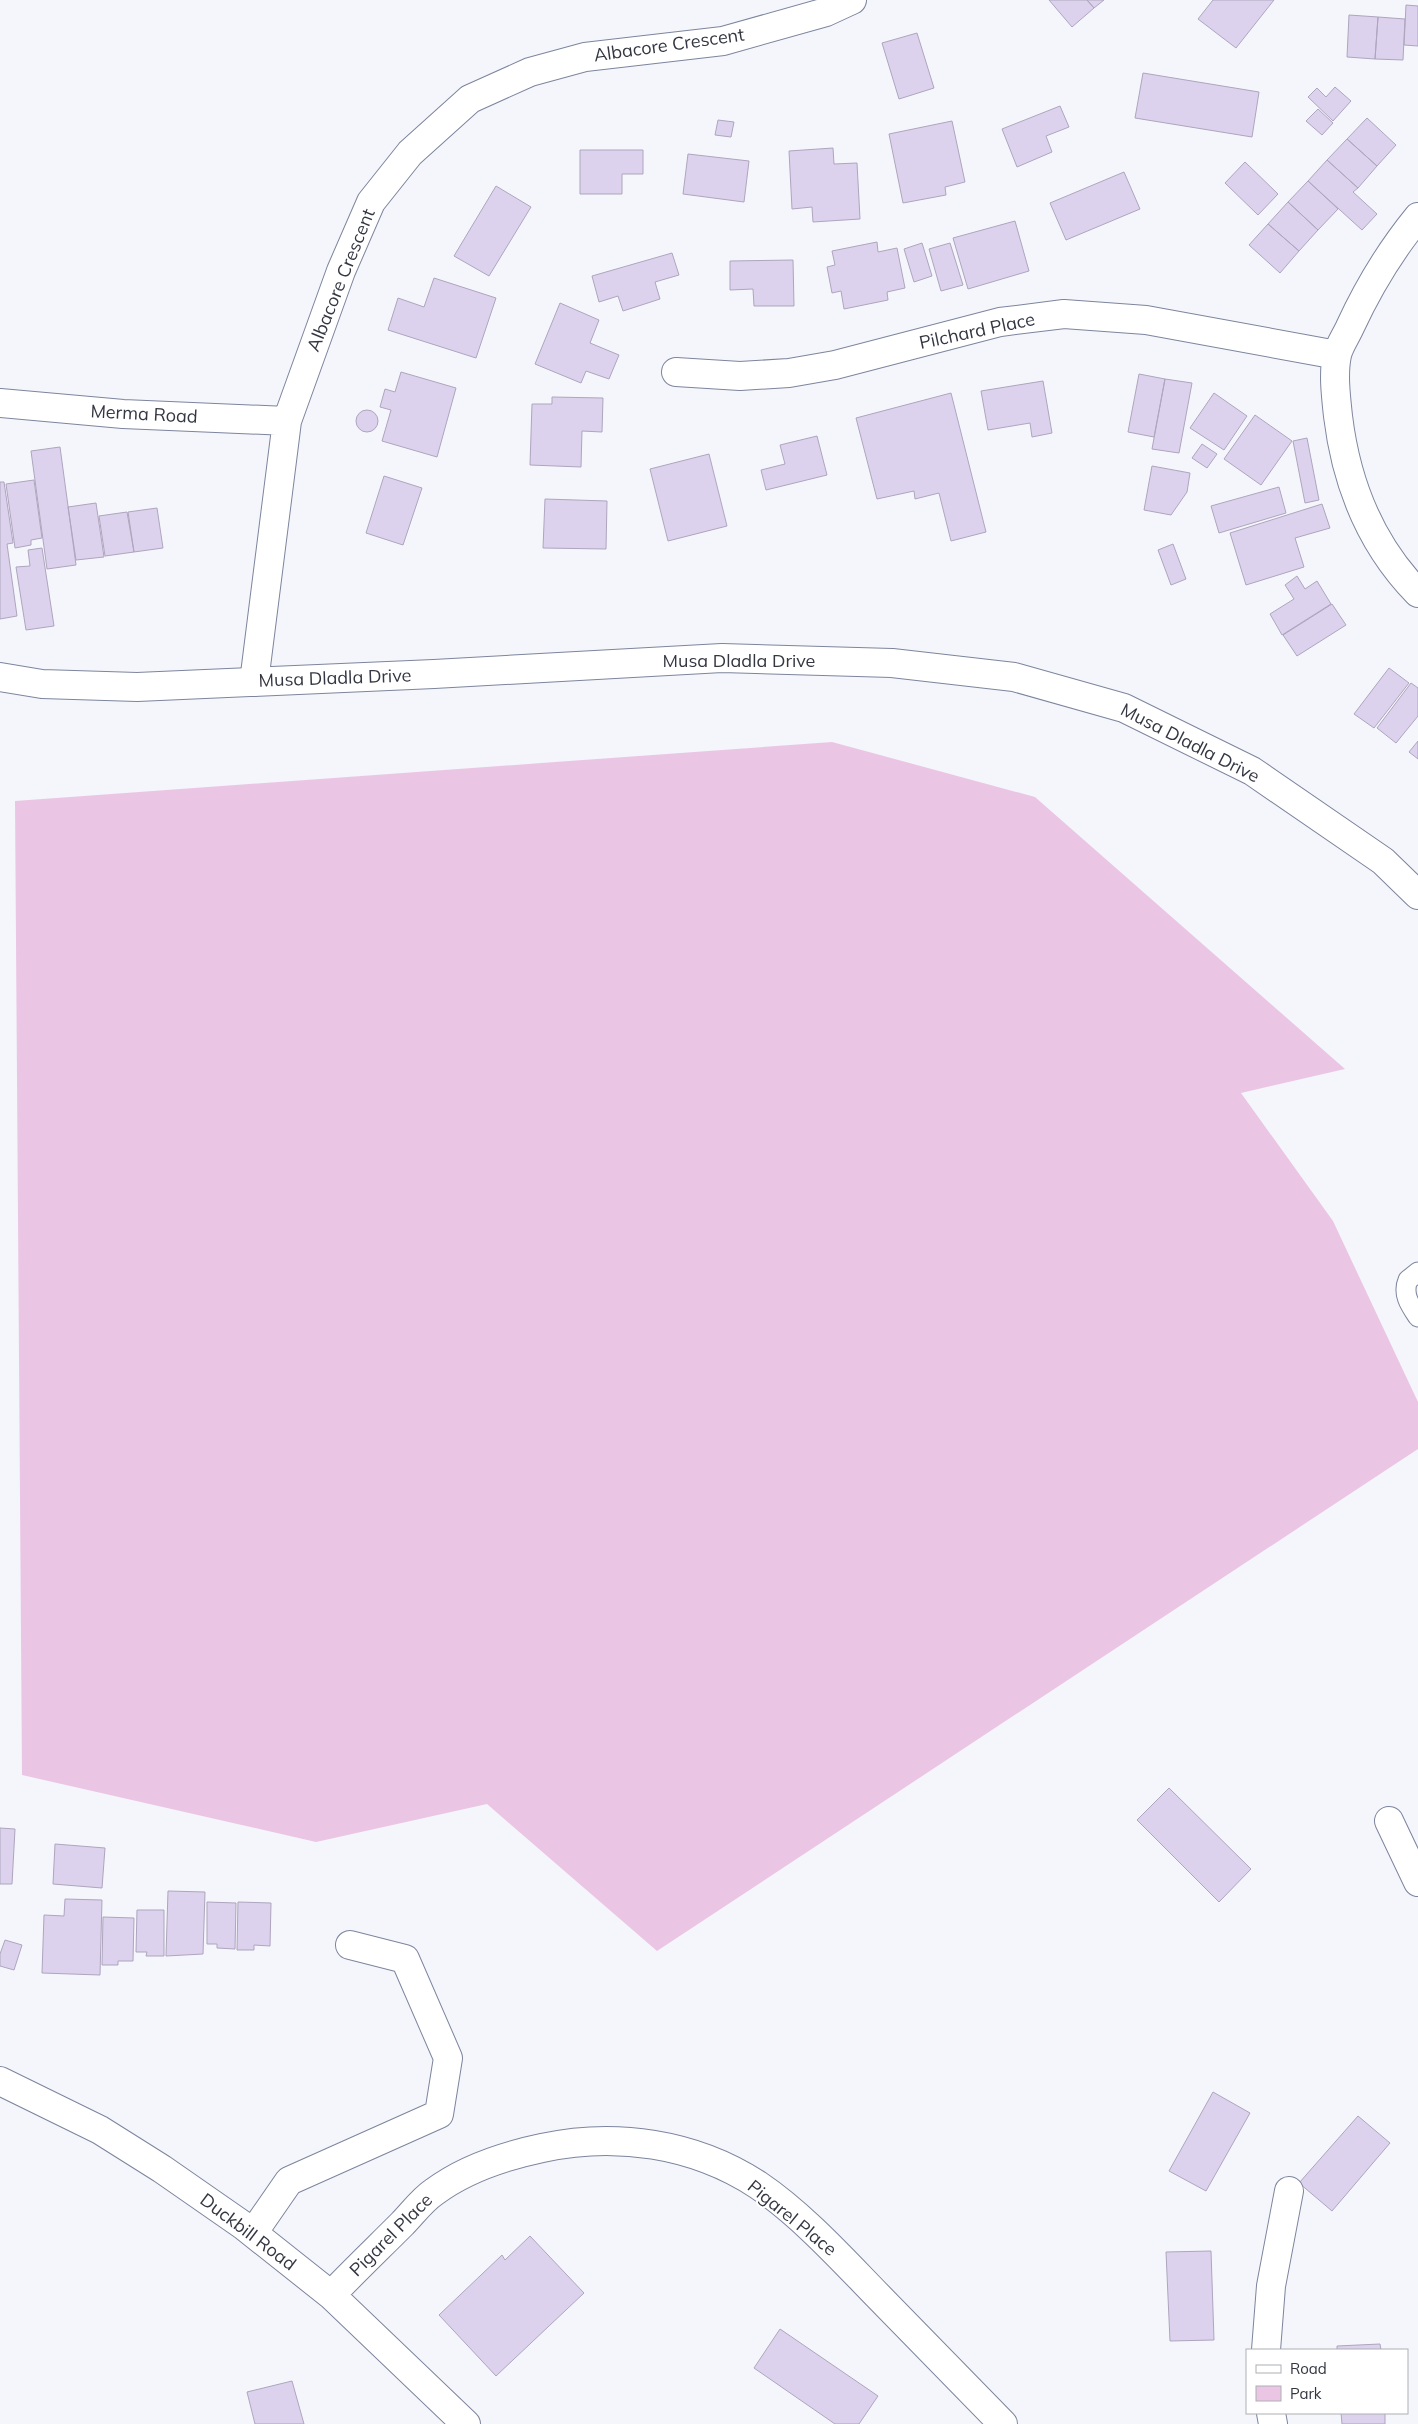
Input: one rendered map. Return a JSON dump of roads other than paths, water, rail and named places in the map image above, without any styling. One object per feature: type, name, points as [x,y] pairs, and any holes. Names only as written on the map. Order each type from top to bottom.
[{"type":"street","name":"Albacore Crescent","points":[[254,682],[287,421],[341,271],[371,202],[410,153],[470,99],[530,72],[585,57],[722,41],[826,12],[852,0]]},
{"type":"street","points":[[1418,217],[1404,234],[1364,297],[1337,355],[1336,397],[1341,441],[1353,489],[1372,531],[1418,593]]},
{"type":"street","name":"Pilchard Place","points":[[676,372],[740,376],[789,373],[835,365],[1000,322],[1064,314],[1146,320],[1337,355]]},
{"type":"street","name":"Merma Road","points":[[0,403],[123,414],[287,421]]},
{"type":"street","name":"Musa Dladla Drive","points":[[0,677],[42,684],[137,687],[722,658],[892,663],[1014,677],[1124,708],[1252,771],[1383,861],[1418,895]]},
{"type":"street","points":[[1389,1821],[1418,1882]]},
{"type":"street","points":[[253,2233],[288,2181],[439,2114],[448,2058],[406,1959],[350,1945]]},
{"type":"street","name":"Duckbill Road","points":[[0,2081],[100,2130],[162,2169],[253,2233],[331,2295],[466,2424]]},
{"type":"street","name":"Pigarel Place","points":[[331,2295],[434,2192],[472,2170],[508,2156],[561,2144],[593,2140],[626,2140],[659,2146],[684,2152],[722,2166],[758,2186],[833,2250],[1003,2424]]},
{"type":"street","points":[[1266,2349],[1271,2286],[1289,2191]]},
{"type":"lane","points":[[1418,1272],[1408,1280],[1405,1293],[1409,1304],[1418,1317]]}]
